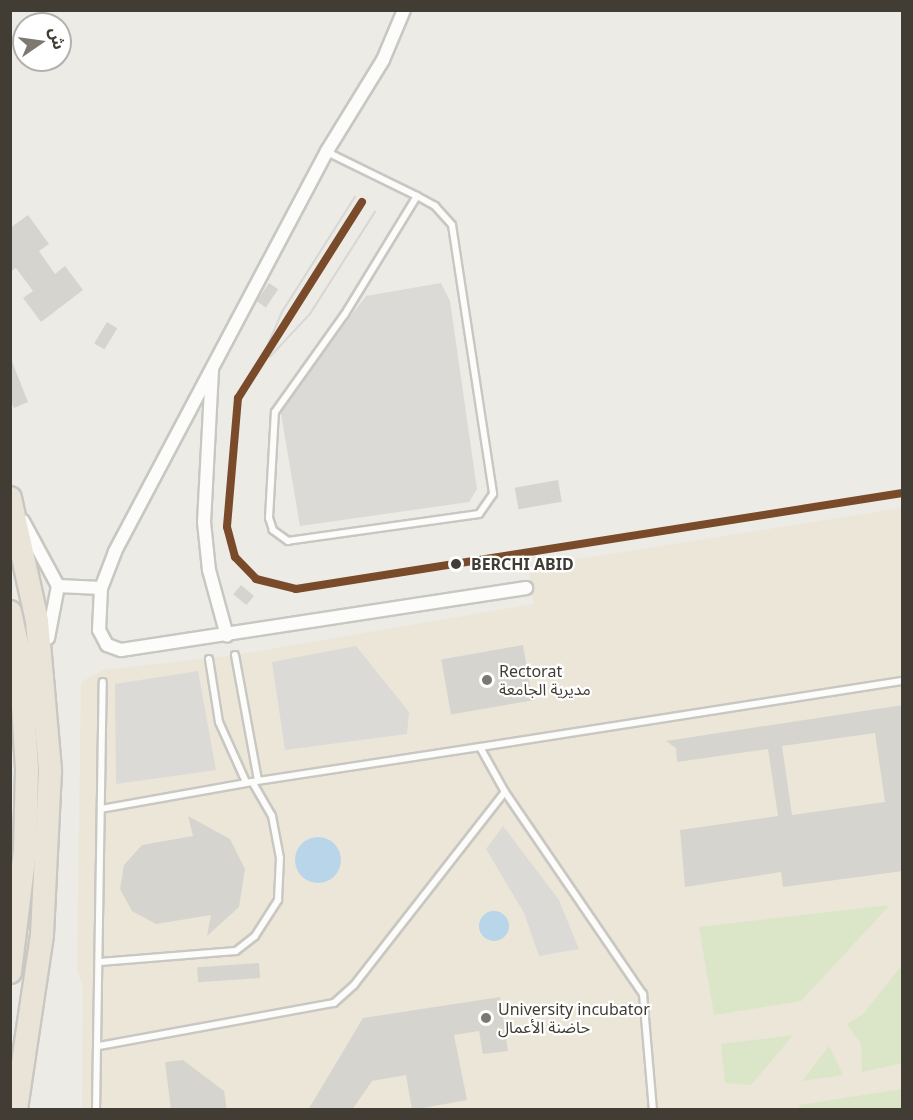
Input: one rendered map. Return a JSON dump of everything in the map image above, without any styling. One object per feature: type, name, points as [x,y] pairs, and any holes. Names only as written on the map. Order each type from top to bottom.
[{"type":"highway","points":[[10,498],[25,553],[47,701],[50,837],[16,1110]]},
{"type":"highway","points":[[10,612],[20,658],[27,769],[25,850],[10,972]]},
{"type":"street","points":[[404,10],[383,60],[327,151],[213,364],[101,588],[99,630],[114,649],[227,636],[526,588]]},
{"type":"street","points":[[213,364],[204,522],[209,570],[227,636]]},
{"type":"street","points":[[10,492],[58,586],[48,627],[47,701]]},
{"type":"street","points":[[58,586],[101,588]]},
{"type":"lane","points":[[327,151],[417,196],[442,212],[458,242],[492,500],[479,514],[288,541],[273,530],[269,518],[275,412],[345,314],[417,196]]},
{"type":"lane","points":[[235,656],[252,781]]},
{"type":"lane","points":[[100,962],[236,951],[255,936],[278,900],[280,858],[272,816],[219,722],[209,659]]},
{"type":"lane","points":[[101,809],[252,781],[903,681]]},
{"type":"lane","points":[[96,1110],[99,1046],[103,682]]},
{"type":"lane","points":[[480,747],[505,792],[644,994],[653,1110]]},
{"type":"lane","points":[[99,1046],[334,1003],[354,985],[505,792]]},
{"type":"shaded area","points":[[441,283],[450,301],[477,489],[469,502],[300,526],[280,408],[366,296]]},
{"type":"shaded area","points":[[902,508],[902,1109],[82,1109],[83,987],[77,971],[81,682],[103,670],[235,655],[534,604],[528,567]]},
{"type":"shaded area","points":[[356,646],[409,712],[407,734],[285,750],[272,662]]},
{"type":"shaded area","points":[[198,671],[216,770],[116,784],[115,684]]},
{"type":"shaded area","points":[[503,826],[559,900],[579,949],[539,956],[524,913],[486,849]]},
{"type":"green space","points":[[890,905],[801,1001],[714,1015],[699,927]]},
{"type":"green space","points":[[902,965],[902,1063],[862,1072],[861,1044],[847,1024],[863,1014]]},
{"type":"green space","points":[[793,1035],[751,1085],[725,1083],[721,1044]]},
{"type":"green space","points":[[829,1046],[843,1075],[802,1081]]},
{"type":"green space","points":[[902,1089],[902,1109],[800,1109],[799,1105]]},
{"type":"water","points":[[318,837],[334,844],[341,860],[334,876],[318,883],[302,876],[295,860],[302,844]]},
{"type":"water","points":[[494,911],[505,915],[509,926],[505,937],[494,941],[483,937],[479,926],[483,915]]},
{"type":"building","points":[[28,215],[49,244],[39,251],[55,274],[65,266],[83,290],[41,322],[23,298],[33,291],[16,268],[10,272],[10,228]]},
{"type":"building","points":[[269,283],[278,289],[266,307],[257,301]]},
{"type":"building","points":[[107,322],[117,328],[104,350],[94,343]]},
{"type":"building","points":[[11,359],[28,402],[14,408],[10,400]]},
{"type":"building","points":[[558,480],[562,502],[518,509],[515,488]]},
{"type":"building","points":[[241,585],[254,596],[246,605],[233,594]]},
{"type":"building","name":"Rectorat مديرية الجامعة","points":[[523,645],[533,700],[451,715],[441,659]]},
{"type":"building","points":[[903,705],[903,871],[783,887],[781,872],[685,887],[680,830],[778,816],[768,749],[677,762],[676,748],[666,741]],"holes":[[[875,733],[885,802],[792,815],[782,746]]]},
{"type":"building","points":[[188,816],[230,839],[245,869],[239,907],[207,936],[211,915],[156,924],[132,911],[120,889],[124,865],[142,845],[193,836]]},
{"type":"building","points":[[259,963],[260,978],[198,982],[197,967]]},
{"type":"building","points":[[500,997],[508,1051],[483,1054],[479,1031],[454,1035],[467,1100],[412,1110],[406,1075],[372,1081],[352,1110],[308,1110],[363,1018]]},
{"type":"building","points":[[183,1060],[224,1091],[227,1110],[171,1110],[165,1062]]},
{"type":"tram line","points":[[264,354],[282,312],[355,197]]},
{"type":"tram line","points":[[270,357],[310,314],[375,212]]},
{"type":"transit line","points":[[362,202],[238,398],[227,527],[235,557],[256,579],[296,589],[902,493]]},
{"type":"place","name":"BERCHI ABID","points":[[456,564]]},
{"type":"place","name":"Rectorat مديرية الجامعة","points":[[487,680]]},
{"type":"place","name":"University incubator حاضنة الأعمال","points":[[486,1018]]}]
